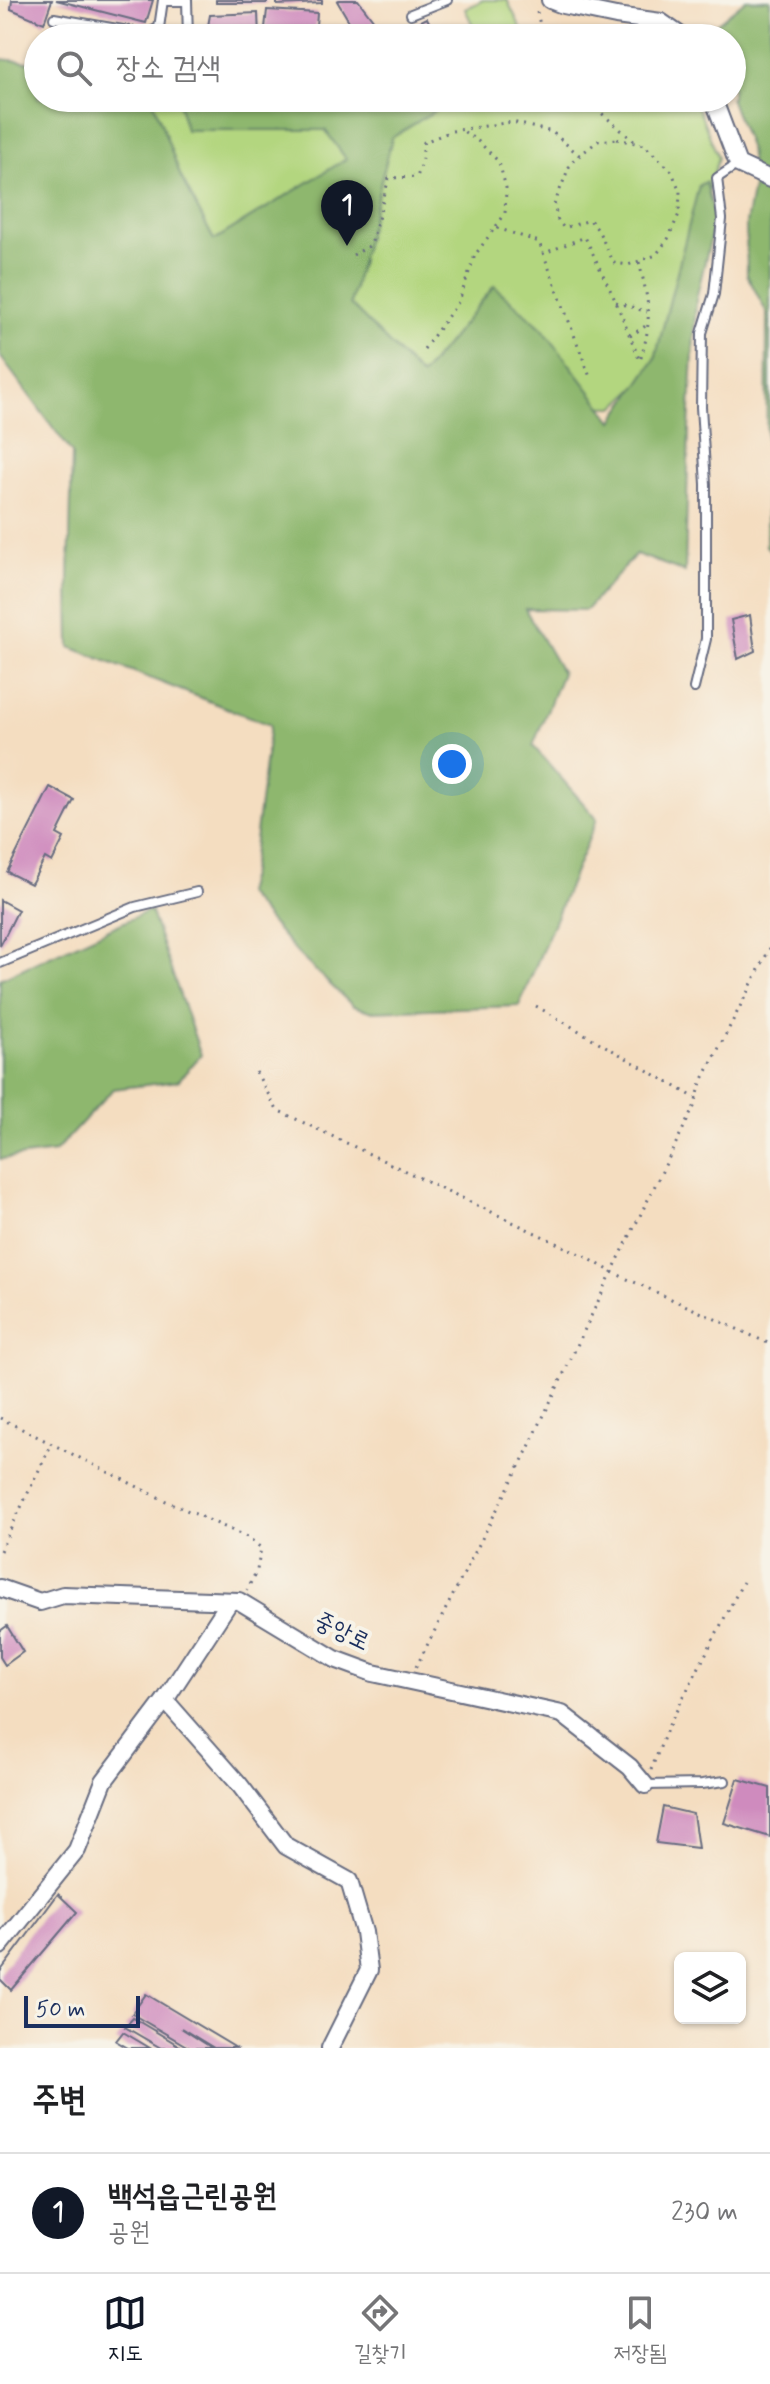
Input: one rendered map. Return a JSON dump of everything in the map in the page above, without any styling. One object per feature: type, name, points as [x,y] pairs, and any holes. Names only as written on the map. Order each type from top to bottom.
[{"type":"street","points":[[544,6],[563,5],[664,24]]},
{"type":"street","points":[[718,112],[738,164],[770,179]]},
{"type":"street","name":"중앙로","points":[[0,1588],[40,1602],[63,1595],[234,1601],[335,1659],[373,1673],[562,1714],[630,1767],[645,1785]]},
{"type":"street","points":[[0,1946],[77,1850],[104,1781],[234,1601]]},
{"type":"street","points":[[165,1700],[239,1784],[286,1846],[349,1881],[364,1932],[369,1970],[330,2048]]},
{"type":"lane","points":[[160,24],[164,0],[187,1],[188,24]]},
{"type":"lane","points":[[411,14],[447,0]]},
{"type":"lane","points":[[54,18],[88,24]]},
{"type":"lane","points":[[694,688],[706,639],[702,333],[714,294],[722,219],[717,178],[738,164]]},
{"type":"lane","points":[[0,963],[135,907],[197,892]]},
{"type":"lane","points":[[645,1785],[725,1781]]},
{"type":"path","points":[[600,112],[636,143]]},
{"type":"path","points":[[353,255],[371,245],[389,178],[417,177],[424,142],[461,130],[512,122],[552,132],[579,155]]},
{"type":"path","points":[[424,349],[459,301],[475,255],[505,214],[506,188],[499,162],[479,142],[461,130]]},
{"type":"path","points":[[617,139],[644,145],[671,170],[680,191],[679,214],[668,239],[656,255],[628,265],[614,263],[590,220],[564,228],[558,221],[554,205],[571,162],[579,155],[598,141],[617,139]]},
{"type":"path","points":[[495,228],[539,242],[590,377]]},
{"type":"path","points":[[542,254],[585,237],[640,361],[649,324],[648,302],[639,262]]},
{"type":"path","points":[[616,302],[648,313]]},
{"type":"path","points":[[630,336],[649,324]]},
{"type":"path","points":[[409,1681],[526,1453],[697,1099],[701,1083],[770,948]]},
{"type":"path","points":[[536,1006],[697,1099]]},
{"type":"path","points":[[256,1072],[277,1110],[612,1272],[770,1344]]},
{"type":"path","points":[[0,1418],[164,1500],[249,1538],[261,1548],[257,1570],[234,1601]]},
{"type":"path","points":[[0,1551],[53,1443]]},
{"type":"path","points":[[645,1785],[668,1727],[743,1582]]},
{"type":"green space","points":[[483,0],[507,0],[519,24],[472,24],[465,9]]},
{"type":"green space","points":[[746,0],[770,0],[770,550],[766,546],[767,313],[747,275],[746,223],[753,187],[749,147],[735,112],[746,112],[746,24],[716,24]]},
{"type":"green space","points":[[0,59],[24,62],[24,112],[157,112],[181,177],[214,240],[346,159],[325,130],[186,130],[181,112],[433,112],[392,138],[350,304],[421,376],[494,286],[542,328],[613,421],[655,359],[699,185],[706,182],[715,220],[696,299],[685,572],[636,554],[586,610],[525,609],[562,673],[533,746],[597,819],[519,1006],[370,1011],[353,1006],[298,954],[245,893],[251,872],[270,725],[70,647],[72,453],[0,356]]},
{"type":"green space","points":[[131,112],[700,112],[718,157],[663,362],[615,407],[568,406],[330,443]]},
{"type":"green space","points":[[150,910],[201,1055],[178,1081],[113,1089],[55,1152],[0,1159],[0,979]]},
{"type":"building","points":[[12,0],[52,0],[44,23],[11,9]]},
{"type":"building","points":[[56,0],[153,0],[146,23]]},
{"type":"building","points":[[216,0],[267,0],[267,3],[216,3]]},
{"type":"building","points":[[277,0],[322,0],[322,3],[277,5]]},
{"type":"building","points":[[358,0],[376,24],[351,24],[337,1]]},
{"type":"building","points":[[267,10],[317,13],[316,24],[265,24]]},
{"type":"building","points":[[258,13],[258,24],[208,24],[210,15]]},
{"type":"building","points":[[427,18],[430,24],[415,24]]},
{"type":"building","points":[[750,615],[755,651],[738,659],[731,620]]},
{"type":"building","points":[[50,787],[74,800],[57,834],[64,838],[52,862],[45,858],[31,884],[7,872]]},
{"type":"building","points":[[0,900],[18,910],[0,946]]},
{"type":"building","points":[[7,1626],[23,1652],[5,1665],[0,1657],[0,1631]]},
{"type":"building","points":[[738,1779],[770,1788],[770,1837],[724,1823]]},
{"type":"building","points":[[663,1807],[693,1814],[698,1848],[656,1843]]},
{"type":"building","points":[[58,1894],[77,1912],[11,1990],[0,1979],[0,1972]]},
{"type":"building","points":[[146,1994],[236,2048],[214,2048],[181,2028],[212,2048],[190,2048],[132,2014]]},
{"type":"building","points":[[133,2018],[183,2048],[161,2048],[125,2027]]},
{"type":"building","points":[[123,2032],[150,2048],[128,2048],[116,2041]]},
{"type":"place","name":"백석읍근린공원","points":[[347,246]]}]
